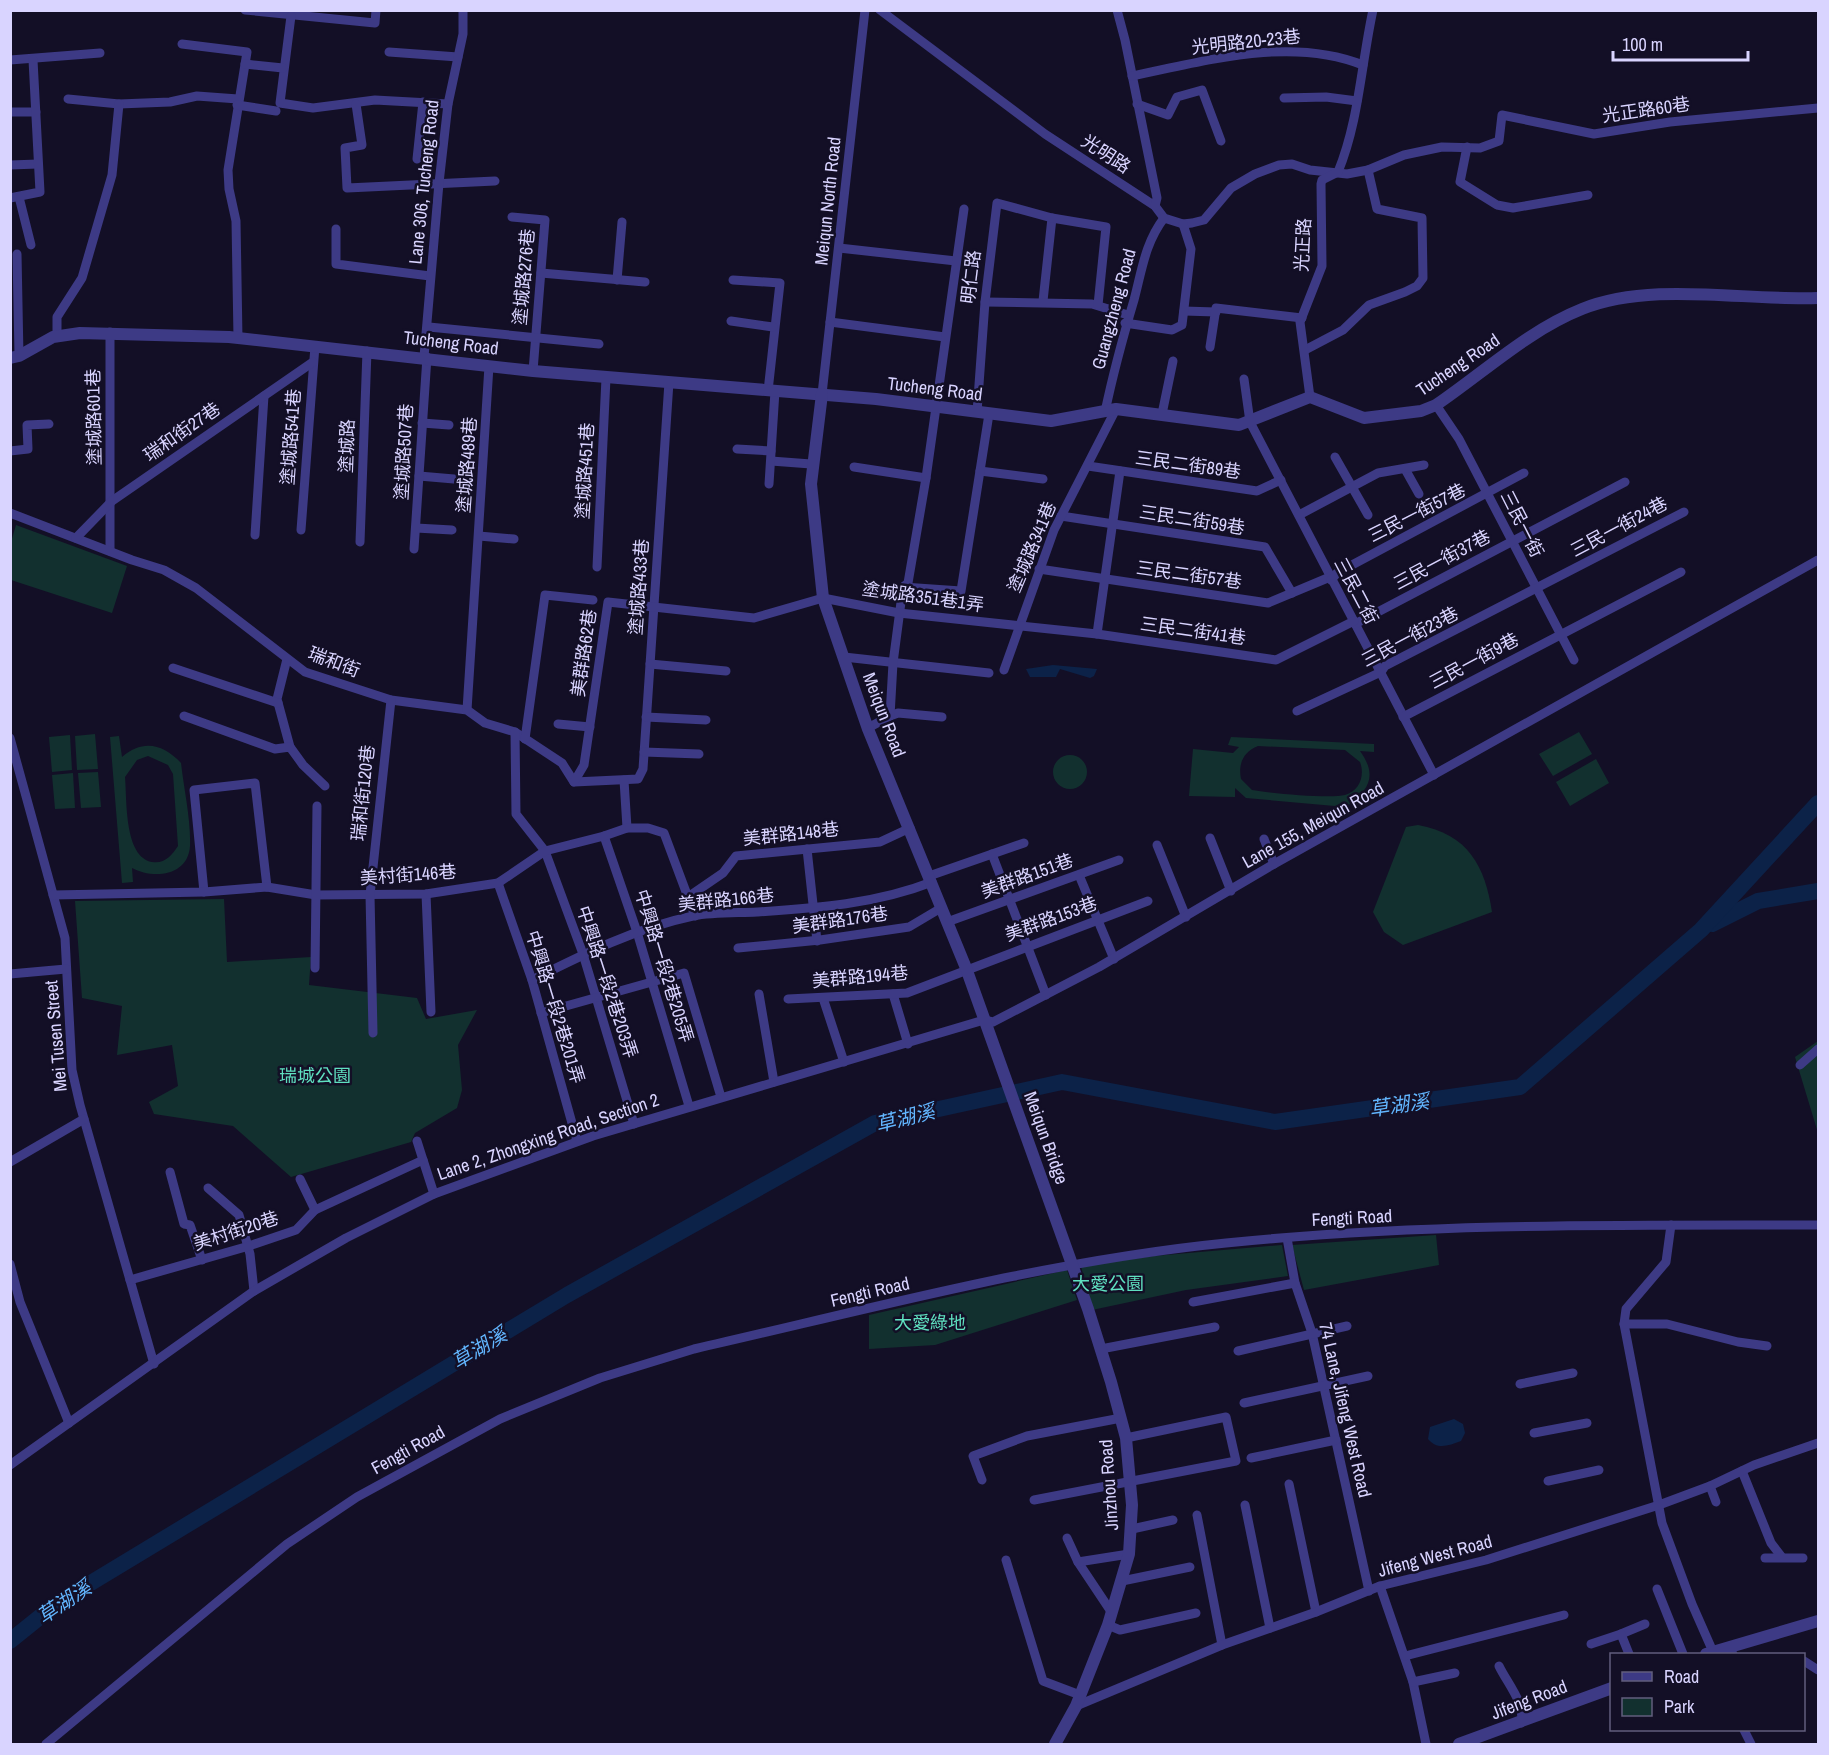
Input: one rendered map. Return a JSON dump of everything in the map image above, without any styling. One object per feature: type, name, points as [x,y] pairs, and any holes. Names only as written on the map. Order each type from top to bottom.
[{"type":"street","points":[[246,10],[375,23],[376,10]]},
{"type":"street","name":"Lane 306, Tucheng Road","points":[[426,357],[430,276],[439,183],[448,104],[458,57],[464,10]]},
{"type":"street","name":"Meiqun North Road","points":[[822,394],[865,10]]},
{"type":"street","name":"光明路","points":[[880,10],[1025,120],[1155,206],[1157,198],[1117,10]]},
{"type":"street","points":[[1338,172],[1347,149],[1373,10]]},
{"type":"street","points":[[291,16],[280,103],[313,108],[397,100],[448,104]]},
{"type":"street","points":[[183,44],[247,52],[228,171],[237,231],[238,338]]},
{"type":"street","points":[[389,52],[458,57]]},
{"type":"street","name":"光明路20-23巷","points":[[1131,76],[1210,60],[1283,52],[1314,52],[1345,58],[1363,65]]},
{"type":"street","points":[[10,60],[100,53]]},
{"type":"street","points":[[31,245],[15,198],[40,192],[33,60]]},
{"type":"street","points":[[245,64],[283,68]]},
{"type":"street","points":[[1137,104],[1168,115],[1177,97],[1202,90],[1221,141]]},
{"type":"street","points":[[68,99],[118,104],[170,102],[197,96],[276,111]]},
{"type":"street","points":[[1284,98],[1326,97],[1357,101]]},
{"type":"street","points":[[417,159],[423,102]]},
{"type":"street","points":[[57,336],[57,316],[82,278],[112,175],[118,104]]},
{"type":"street","points":[[356,104],[362,145],[345,148],[347,188],[495,181]]},
{"type":"street","name":"光正路60巷","points":[[1184,224],[1204,220],[1231,188],[1255,174],[1286,165],[1347,174],[1368,170],[1404,155],[1442,147],[1480,148],[1499,141],[1502,115],[1594,134],[1670,122],[1818,108]]},
{"type":"street","points":[[10,112],[36,112]]},
{"type":"street","points":[[1467,147],[1460,182],[1497,205],[1514,208],[1588,195]]},
{"type":"street","points":[[10,165],[38,164]]},
{"type":"street","points":[[1305,350],[1343,330],[1369,305],[1417,286],[1423,278],[1422,218],[1377,209],[1368,170]]},
{"type":"street","name":"光正路","points":[[1310,397],[1300,325],[1322,266],[1321,184],[1322,180],[1338,172]]},
{"type":"street","name":"明仁路","points":[[903,587],[961,591],[980,471],[985,302],[997,203],[1052,218]]},
{"type":"street","points":[[985,302],[1043,301],[1098,305],[1127,319],[1172,330],[1182,326],[1191,249],[1184,224],[1164,218],[1155,206]]},
{"type":"street","points":[[890,716],[899,613],[903,587],[908,583],[926,478],[964,208]]},
{"type":"street","name":"塗城路276巷","points":[[512,216],[545,220],[533,371]]},
{"type":"street","points":[[1043,301],[1052,218],[1106,228],[1098,305]]},
{"type":"street","name":"Guangzheng Road","points":[[1111,411],[1127,319],[1143,257],[1164,218]]},
{"type":"street","points":[[617,280],[622,222]]},
{"type":"street","points":[[336,229],[336,264],[430,276]]},
{"type":"street","points":[[839,249],[956,261]]},
{"type":"street","points":[[15,357],[17,254]]},
{"type":"street","points":[[541,273],[645,282]]},
{"type":"street","points":[[733,280],[780,283],[773,327],[769,484]]},
{"type":"street","name":"Tucheng Road","points":[[15,357],[57,336],[110,332],[238,338],[426,357],[533,371],[822,394],[937,406],[1051,422],[1111,411],[1162,414],[1239,425],[1310,397],[1364,418],[1421,411],[1436,405],[1517,346],[1562,319],[1581,309],[1612,299],[1656,294],[1770,300],[1818,298]]},
{"type":"street","points":[[1210,347],[1216,308],[1302,318]]},
{"type":"street","points":[[1184,311],[1216,312]]},
{"type":"street","points":[[731,321],[773,327]]},
{"type":"street","points":[[830,322],[945,337]]},
{"type":"street","points":[[429,327],[599,344]]},
{"type":"street","name":"塗城路601巷","points":[[110,332],[112,501],[110,551]]},
{"type":"street","name":"塗城路541巷","points":[[301,530],[315,346]]},
{"type":"street","name":"塗城路","points":[[360,542],[367,351]]},
{"type":"street","name":"塗城路507巷","points":[[414,549],[426,357]]},
{"type":"street","points":[[1162,414],[1173,361]]},
{"type":"street","name":"瑞和街27巷","points":[[76,538],[112,501],[313,362]]},
{"type":"street","name":"塗城路489巷","points":[[467,710],[489,366]]},
{"type":"street","name":"塗城路451巷","points":[[597,567],[606,378]]},
{"type":"street","name":"塗城路433巷","points":[[624,780],[638,779],[643,769],[669,382]]},
{"type":"street","name":"三民二街","points":[[1241,383],[1250,422],[1434,775]]},
{"type":"street","name":"Meiqun Road","points":[[822,394],[811,484],[823,598],[868,728],[966,968],[989,1034]]},
{"type":"street","points":[[255,535],[264,396]]},
{"type":"street","name":"三民一街","points":[[1436,405],[1459,439],[1574,660]]},
{"type":"street","name":"塗城路341巷","points":[[1004,670],[1039,569],[1061,516],[1088,466],[1111,411]]},
{"type":"street","points":[[422,423],[449,425]]},
{"type":"street","points":[[10,451],[28,449],[27,425],[48,424]]},
{"type":"street","points":[[737,449],[771,451]]},
{"type":"street","points":[[1335,457],[1368,514]]},
{"type":"street","points":[[771,462],[812,464]]},
{"type":"street","points":[[1299,515],[1378,473],[1424,465]]},
{"type":"street","name":"三民二街89巷","points":[[1088,466],[1257,492],[1281,480]]},
{"type":"street","points":[[854,467],[926,478]]},
{"type":"street","points":[[1405,469],[1419,494]]},
{"type":"street","points":[[980,471],[1043,479]]},
{"type":"street","points":[[1097,634],[1120,471]]},
{"type":"street","name":"三民一街57巷","points":[[1330,578],[1524,473]]},
{"type":"street","points":[[419,476],[454,480]]},
{"type":"street","name":"三民一街37巷","points":[[1355,622],[1625,482]]},
{"type":"street","name":"三民一街24巷","points":[[1537,589],[1684,512]]},
{"type":"street","name":"瑞和街","points":[[10,513],[164,570],[195,588],[305,672],[391,700],[467,710],[485,723],[515,732],[562,763],[574,782]]},
{"type":"street","name":"三民二街59巷","points":[[1061,516],[1265,548],[1292,593]]},
{"type":"street","points":[[416,528],[452,530]]},
{"type":"street","points":[[479,536],[514,539]]},
{"type":"street","name":"Lane 155, Meiqun Road","points":[[984,1020],[993,1022],[1114,959],[1274,864],[1818,560]]},
{"type":"street","name":"三民二街57巷","points":[[1039,569],[1268,603],[1330,578]]},
{"type":"street","name":"三民一街9巷","points":[[1403,717],[1681,572]]},
{"type":"street","name":"三民一街23巷","points":[[1297,711],[1381,672],[1385,666],[1537,589]]},
{"type":"street","points":[[525,739],[545,595],[593,600]]},
{"type":"street","name":"美群路62巷","points":[[574,782],[584,765],[608,602],[754,618],[823,598]]},
{"type":"street","name":"塗城路351巷1弄","points":[[823,598],[899,613],[1019,627]]},
{"type":"street","name":"三民二街41巷","points":[[1019,627],[1097,634],[1276,660],[1355,622]]},
{"type":"street","points":[[844,657],[989,673]]},
{"type":"street","points":[[287,659],[278,703],[290,747],[303,765],[326,786]]},
{"type":"street","points":[[650,664],[726,671]]},
{"type":"street","points":[[173,668],[278,703]]},
{"type":"street","name":"瑞和街120巷","points":[[373,1033],[370,895],[391,700]]},
{"type":"street","points":[[868,728],[898,713],[942,717]]},
{"type":"street","points":[[184,716],[275,749],[290,747]]},
{"type":"street","points":[[646,717],[706,720]]},
{"type":"street","points":[[558,724],[590,727]]},
{"type":"street","name":"中興路一段2巷203弄","points":[[515,732],[516,814],[545,851],[583,954],[634,1124]]},
{"type":"street","name":"Mei Tusen Street","points":[[10,738],[65,938],[72,1070],[154,1364]]},
{"type":"street","points":[[644,752],[699,754]]},
{"type":"street","points":[[574,782],[624,780],[627,828]]},
{"type":"street","points":[[10,786],[22,783]]},
{"type":"street","points":[[204,892],[194,790],[255,783],[267,887]]},
{"type":"street","points":[[315,968],[317,806]]},
{"type":"street","name":"美村街146巷","points":[[53,895],[204,892],[267,887],[316,895],[426,894],[498,883],[545,851],[604,837],[627,828],[648,828],[664,833],[694,916]]},
{"type":"street","name":"美群路148巷","points":[[688,897],[723,873],[735,856],[880,842],[910,828]]},
{"type":"street","name":"中興路一段2巷205弄","points":[[604,837],[653,982],[689,1106]]},
{"type":"street","points":[[1210,838],[1231,891]]},
{"type":"street","points":[[1264,839],[1274,864]]},
{"type":"street","name":"美群路166巷","points":[[532,980],[583,954],[637,932],[694,916],[813,908],[900,894],[930,879],[1024,843]]},
{"type":"street","points":[[1157,845],[1186,917]]},
{"type":"street","points":[[807,849],[817,941]]},
{"type":"street","points":[[992,854],[1046,995]]},
{"type":"street","name":"美群路151巷","points":[[947,922],[1119,860]]},
{"type":"street","points":[[1079,875],[1114,959]]},
{"type":"street","name":"中興路一段2巷201弄","points":[[498,883],[532,980],[577,1141]]},
{"type":"street","points":[[426,894],[431,1012]]},
{"type":"street","name":"美群路153巷","points":[[966,968],[1148,901]]},
{"type":"street","name":"美群路176巷","points":[[738,948],[817,941],[909,927],[941,908]]},
{"type":"street","name":"美群路194巷","points":[[788,999],[908,993],[966,968]]},
{"type":"street","points":[[10,974],[66,969]]},
{"type":"street","points":[[541,1012],[684,973],[721,1096]]},
{"type":"street","points":[[759,994],[774,1082]]},
{"type":"street","points":[[893,994],[908,1044]]},
{"type":"street","points":[[823,998],[844,1062]]},
{"type":"street","name":"Lane 2, Zhongxing Road, Section 2","points":[[10,1465],[254,1291],[346,1238],[434,1194],[577,1141],[721,1096],[908,1044],[984,1020]]},
{"type":"street","name":"Meiqun Bridge","points":[[989,1034],[1070,1259]]},
{"type":"street","points":[[1800,1065],[1818,1049]]},
{"type":"street","points":[[10,1162],[84,1119]]},
{"type":"street","points":[[417,1141],[434,1194]]},
{"type":"street","name":"美村街20巷","points":[[130,1280],[296,1230],[315,1210],[423,1160]]},
{"type":"street","points":[[170,1172],[184,1224],[190,1225],[202,1260]]},
{"type":"street","points":[[300,1179],[315,1210]]},
{"type":"street","points":[[207,1188],[239,1215],[249,1246],[254,1291]]},
{"type":"street","name":"Fengti Road","points":[[46,1744],[304,1532],[357,1497],[500,1419],[600,1378],[694,1349],[1070,1259],[1287,1238],[1548,1225],[1818,1225]]},
{"type":"street","points":[[1671,1225],[1666,1262],[1626,1309],[1624,1324],[1659,1505],[1683,1581],[1711,1653]]},
{"type":"street","name":"74 Lane, Jifeng West Road","points":[[1287,1238],[1295,1283],[1312,1333],[1369,1591]]},
{"type":"street","name":"Jinzhou Road","points":[[1055,1744],[1078,1700],[1110,1619],[1129,1554],[1132,1529],[1126,1438],[1101,1349],[1070,1259]]},
{"type":"street","points":[[10,1264],[15,1304],[69,1423]]},
{"type":"street","points":[[1193,1302],[1295,1283]]},
{"type":"street","points":[[1624,1324],[1667,1324],[1738,1342],[1767,1346]]},
{"type":"street","points":[[1238,1351],[1347,1326]]},
{"type":"street","points":[[1101,1349],[1215,1327]]},
{"type":"street","points":[[1520,1384],[1573,1373]]},
{"type":"street","points":[[1244,1403],[1368,1376]]},
{"type":"street","points":[[1034,1500],[1129,1484],[1236,1461],[1226,1417],[1126,1438]]},
{"type":"street","points":[[982,1480],[973,1456],[1027,1436],[1121,1419]]},
{"type":"street","points":[[1534,1433],[1587,1423]]},
{"type":"street","points":[[1251,1458],[1336,1440]]},
{"type":"street","name":"Jifeng West Road","points":[[1078,1700],[1380,1586],[1486,1560],[1659,1505],[1818,1443]]},
{"type":"street","points":[[1548,1481],[1599,1470]]},
{"type":"street","points":[[1742,1472],[1771,1543],[1781,1557]]},
{"type":"street","points":[[1289,1484],[1316,1612]]},
{"type":"street","points":[[1710,1486],[1716,1502]]},
{"type":"street","points":[[1245,1505],[1270,1628]]},
{"type":"street","points":[[1197,1515],[1222,1645]]},
{"type":"street","points":[[1132,1529],[1173,1520]]},
{"type":"street","points":[[1067,1538],[1110,1619],[1120,1630],[1196,1613]]},
{"type":"street","points":[[1078,1562],[1129,1554]]},
{"type":"street","points":[[1765,1558],[1803,1558]]},
{"type":"street","points":[[1006,1560],[1044,1681],[1078,1700]]},
{"type":"street","points":[[1122,1581],[1190,1568]]},
{"type":"street","points":[[1380,1586],[1413,1682],[1426,1744]]},
{"type":"street","points":[[1657,1589],[1683,1653]]},
{"type":"street","points":[[1405,1656],[1564,1615]]},
{"type":"street","points":[[1714,1653],[1818,1621]]},
{"type":"street","points":[[1591,1644],[1645,1624]]},
{"type":"street","points":[[1621,1634],[1629,1653]]},
{"type":"street","points":[[1805,1662],[1818,1670]]},
{"type":"street","name":"Jifeng Road","points":[[1499,1665],[1510,1690],[1519,1700],[1523,1715],[1521,1723]]},
{"type":"street","points":[[1413,1682],[1455,1673]]},
{"type":"street","name":"Jifeng Road","points":[[1459,1744],[1610,1688]]},
{"type":"green space","points":[[16,525],[127,566],[112,613],[11,580],[11,542]]},
{"type":"green space","points":[[1579,732],[1592,754],[1553,776],[1539,754]]},
{"type":"green space","points":[[95,734],[98,769],[77,770],[75,736]]},
{"type":"green space","points":[[70,735],[72,770],[52,772],[49,737]]},
{"type":"green space","points":[[119,736],[122,757],[138,748],[153,746],[167,752],[181,763],[190,846],[183,864],[168,873],[149,874],[132,868],[133,882],[122,883],[110,737]],"holes":[[[148,756],[168,765],[173,774],[178,846],[171,856],[152,862],[143,858],[136,850],[132,839],[127,813],[125,777],[137,760]]]},
{"type":"green space","points":[[1231,737],[1374,744],[1374,752],[1360,751],[1366,760],[1370,775],[1360,795],[1346,807],[1246,798],[1235,788],[1235,797],[1189,796],[1193,749],[1233,753],[1239,747],[1228,745]],"holes":[[[1258,746],[1345,750],[1360,762],[1362,772],[1358,786],[1345,795],[1313,796],[1252,790],[1241,779],[1240,768],[1245,755]]]},
{"type":"green space","points":[[1070,755],[1082,760],[1087,772],[1082,784],[1070,789],[1058,784],[1053,772],[1058,760]]},
{"type":"green space","points":[[1596,759],[1609,783],[1570,806],[1556,782]]},
{"type":"green space","points":[[98,772],[101,807],[81,808],[78,773]]},
{"type":"green space","points":[[73,773],[75,808],[55,809],[52,775]]},
{"type":"green space","points":[[1418,825],[1435,829],[1462,844],[1479,867],[1485,880],[1492,912],[1403,945],[1384,932],[1373,912],[1406,827]]},
{"type":"green space","name":"瑞城公園","points":[[224,899],[227,962],[311,957],[309,985],[417,998],[426,1019],[477,1010],[458,1045],[462,1090],[457,1108],[415,1133],[411,1142],[291,1177],[233,1126],[154,1114],[149,1102],[178,1086],[172,1045],[117,1055],[122,1006],[82,998],[75,901]]},
{"type":"green space","points":[[1818,1041],[1818,1133],[1795,1057]]},
{"type":"green space","points":[[1436,1235],[1439,1265],[1304,1290],[1292,1245]]},
{"type":"green space","name":"大愛公園","points":[[1282,1245],[1288,1276],[1186,1290],[1092,1310],[1081,1266],[1154,1256]]},
{"type":"green space","name":"大愛綠地","points":[[1067,1270],[1077,1300],[935,1345],[869,1349],[869,1315]]},
{"type":"water","points":[[1053,665],[1097,669],[1094,676],[1090,678],[1060,669],[1056,677],[1030,677],[1026,669]]},
{"type":"water","points":[[1454,1419],[1463,1424],[1465,1433],[1461,1441],[1440,1446],[1428,1439],[1430,1427]]},
{"type":"waterway","name":"草湖溪","points":[[10,1641],[56,1604],[567,1295],[875,1123],[1062,1082],[1275,1122],[1520,1087],[1701,930],[1818,803]]},
{"type":"waterway","points":[[1712,924],[1758,901],[1818,891]]}]
